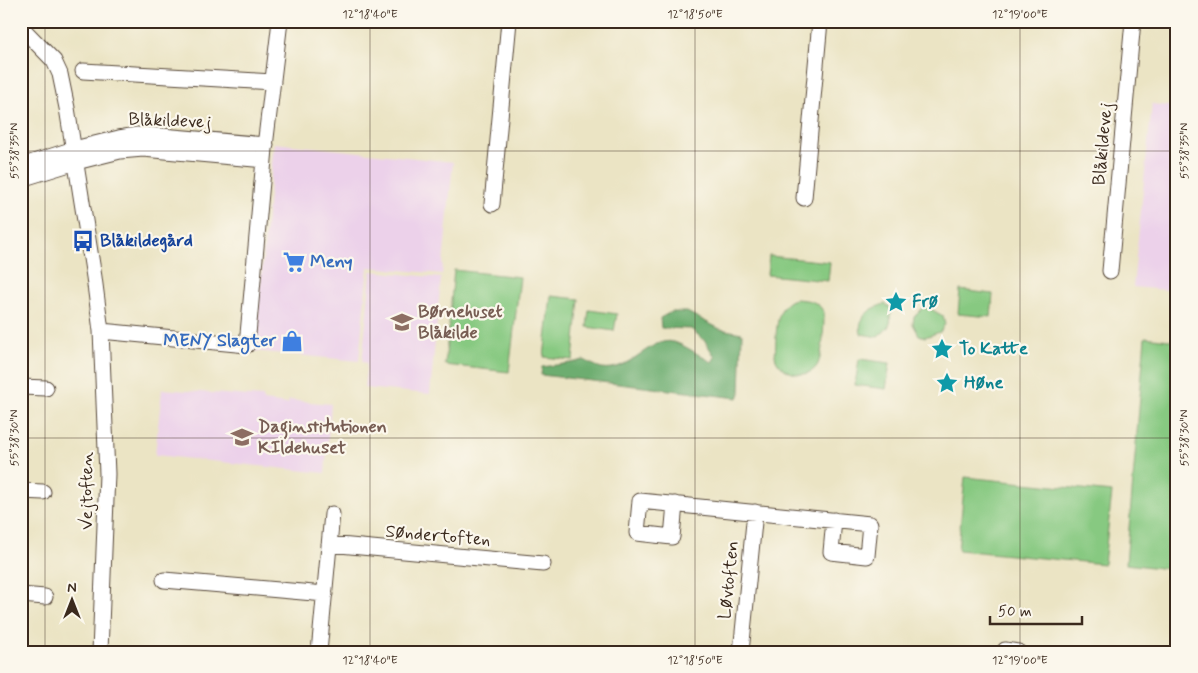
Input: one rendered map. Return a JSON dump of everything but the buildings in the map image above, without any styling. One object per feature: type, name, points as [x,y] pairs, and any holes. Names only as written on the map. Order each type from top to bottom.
[{"type":"street","points":[[101,331],[247,346],[265,153],[280,21]]},
{"type":"street","points":[[492,204],[509,21]]},
{"type":"street","points":[[804,198],[820,21]]},
{"type":"street","name":"Blåkildevej","points":[[1110,271],[1133,21]]},
{"type":"street","name":"Vejtoften","points":[[21,27],[54,62],[60,74],[75,155],[101,331],[107,474],[100,652]]},
{"type":"street","points":[[83,71],[273,82]]},
{"type":"street","name":"Blåkildevej","points":[[75,155],[119,138],[138,135],[162,136],[265,153]]},
{"type":"street","points":[[21,166],[75,155]]},
{"type":"street","points":[[21,179],[75,155]]},
{"type":"street","points":[[21,386],[46,388]]},
{"type":"street","points":[[21,491],[43,492]]},
{"type":"street","points":[[675,504],[834,520]]},
{"type":"street","name":"Løvtoften","points":[[741,652],[755,512]]},
{"type":"street","points":[[319,652],[332,514]]},
{"type":"street","name":"Søndertoften","points":[[329,544],[543,564]]},
{"type":"street","points":[[164,580],[325,594]]},
{"type":"street","points":[[21,596],[45,597]]},
{"type":"street","points":[[1005,652],[1005,650],[1018,652]]},
{"type":"shaded area","points":[[1152,104],[1177,107],[1177,291],[1133,287]]},
{"type":"shaded area","points":[[274,143],[453,162],[442,274],[368,267],[359,361],[254,351]]},
{"type":"shaded area","name":"Børnehuset Blåkilde","points":[[371,271],[441,278],[430,394],[364,388],[367,363],[362,362]]},
{"type":"shaded area","name":"Daginstitutionen KIldehuset","points":[[162,389],[263,397],[263,401],[288,404],[289,400],[331,404],[325,473],[155,455]]},
{"type":"green space","points":[[769,256],[830,262],[828,281],[767,275]]},
{"type":"green space","points":[[454,270],[520,277],[509,372],[445,365]]},
{"type":"green space","points":[[960,290],[993,294],[991,317],[958,314]]},
{"type":"green space","points":[[551,296],[579,299],[573,360],[544,357]]},
{"type":"green space","points":[[795,299],[816,303],[824,313],[820,359],[814,370],[801,374],[795,374],[782,367],[775,356],[776,331],[780,314],[788,302]]},
{"type":"green space","points":[[885,304],[892,311],[891,320],[887,328],[878,337],[861,334],[861,323],[866,314],[874,308]]},
{"type":"green space","points":[[923,308],[929,308],[943,316],[945,324],[940,332],[925,337],[919,335],[913,324],[914,317]]},
{"type":"green space","points":[[589,310],[617,314],[614,331],[587,327]]},
{"type":"green space","points":[[671,312],[687,312],[720,329],[742,333],[740,393],[738,398],[541,375],[542,367],[584,360],[602,368],[612,368],[631,360],[656,344],[665,342],[682,345],[712,362],[715,357],[705,341],[691,329],[661,328],[660,318]]},
{"type":"green space","points":[[1145,337],[1177,341],[1177,570],[1126,564]]},
{"type":"green space","points":[[859,359],[890,363],[886,389],[855,385]]},
{"type":"green space","points":[[965,477],[1112,492],[1104,564],[958,550]]},
{"type":"place","name":"Blåkildegård","points":[[83,241]]},
{"type":"place","name":"Meny","points":[[294,262]]},
{"type":"place","name":"Frø","points":[[896,302]]},
{"type":"place","name":"Børnehuset Blåkilde","points":[[402,322]]},
{"type":"place","name":"MENY Slagter","points":[[292,341]]},
{"type":"place","name":"To Katte","points":[[942,349]]},
{"type":"place","name":"Høne","points":[[947,383]]},
{"type":"place","name":"Daginstitutionen KIldehuset","points":[[242,437]]}]
